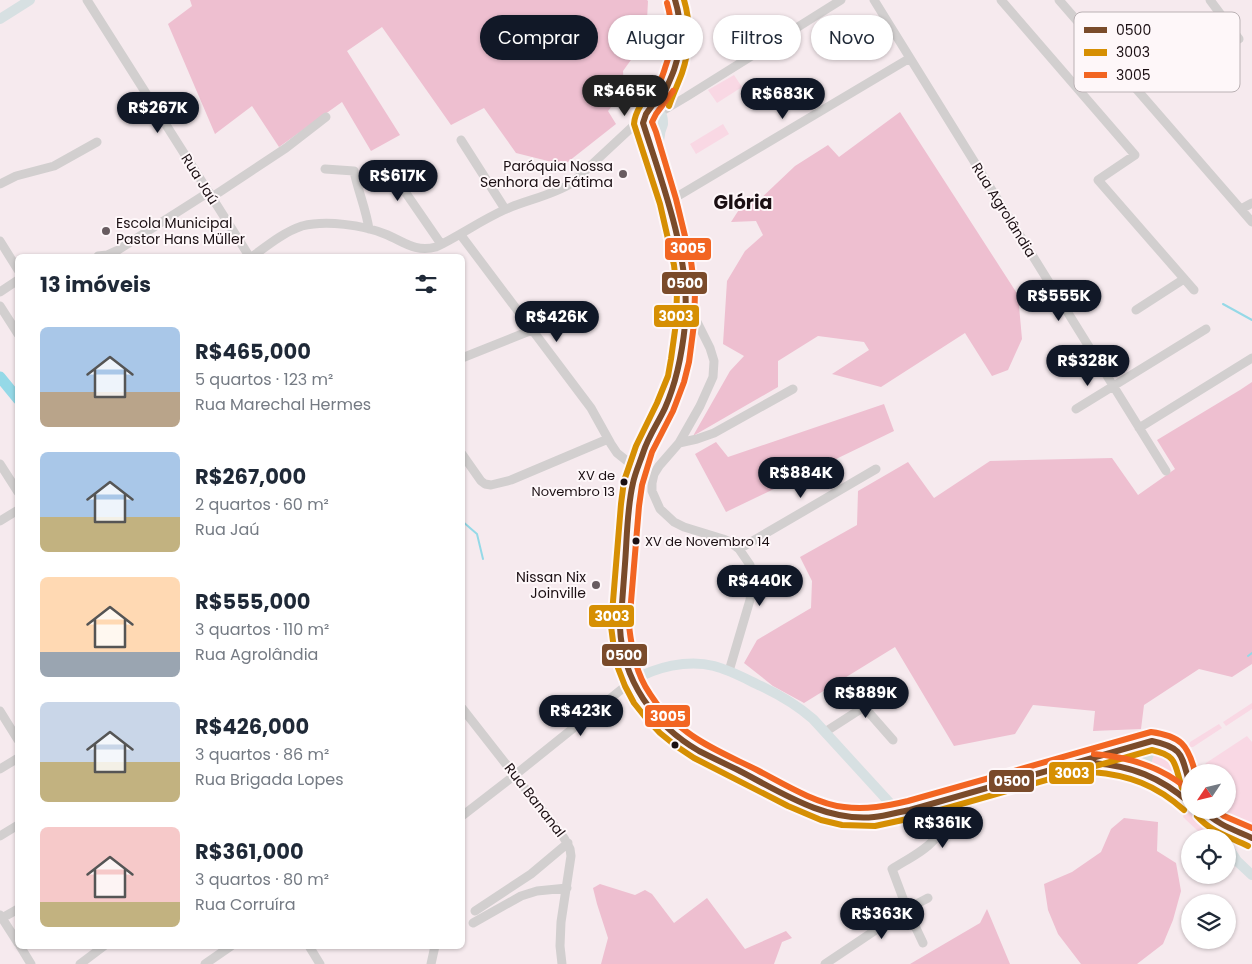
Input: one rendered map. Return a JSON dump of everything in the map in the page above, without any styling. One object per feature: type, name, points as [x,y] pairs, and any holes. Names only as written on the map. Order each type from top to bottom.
[{"type":"main road","points":[[0,19],[30,0]]},
{"type":"main road","points":[[675,0],[679,13],[680,38],[674,70],[666,86],[643,120],[668,202],[683,263],[686,305],[684,344],[676,379],[637,468],[630,506],[620,626],[623,652],[632,680],[642,699],[663,724],[680,738],[713,758],[824,812],[843,816],[874,817],[899,813],[1149,742],[1172,746],[1180,753],[1183,764]]},
{"type":"main road","points":[[646,129],[659,130],[666,86]]},
{"type":"main road","points":[[646,114],[653,110],[661,117]]},
{"type":"main road","points":[[658,168],[661,117]]},
{"type":"main road","points":[[632,680],[645,673],[658,670],[688,664],[706,665],[729,671],[775,693],[805,712],[899,813]]},
{"type":"main road","points":[[1166,745],[1160,745],[1150,752],[1147,764],[1152,775],[1181,796]]},
{"type":"main road","points":[[1080,762],[1121,766],[1163,780],[1174,778],[1181,771]]},
{"type":"main road","points":[[1206,819],[1216,829]]},
{"type":"main road","points":[[1212,819],[1252,838]]},
{"type":"main road","points":[[1236,859],[1252,875]]},
{"type":"street","name":"Rua Jaú","points":[[87,0],[250,254]]},
{"type":"street","points":[[661,117],[681,100],[841,0]]},
{"type":"street","name":"Rua Agrolândia","points":[[874,0],[1166,471]]},
{"type":"street","points":[[1001,0],[1074,84]]},
{"type":"street","points":[[1059,0],[1074,17]]},
{"type":"street","points":[[1210,0],[1219,12]]},
{"type":"street","points":[[668,202],[910,58]]},
{"type":"street","points":[[1081,92],[1135,155],[1098,180],[1194,290]]},
{"type":"street","points":[[1139,92],[1252,222]]},
{"type":"street","points":[[254,254],[288,232],[311,224],[335,224],[369,229],[387,234],[417,249],[426,249],[441,244],[506,210],[554,192],[572,183],[646,114]]},
{"type":"street","points":[[109,254],[291,145],[326,117]]},
{"type":"street","points":[[622,136],[646,129]]},
{"type":"street","points":[[460,140],[506,210]]},
{"type":"street","points":[[0,184],[16,176],[54,166],[97,142]]},
{"type":"street","points":[[420,168],[399,183],[441,244]]},
{"type":"street","points":[[325,169],[354,171],[369,229]]},
{"type":"street","points":[[1241,209],[1252,203]]},
{"type":"street","points":[[460,234],[591,408],[617,453],[626,462],[637,468]]},
{"type":"street","points":[[0,242],[15,265]]},
{"type":"street","points":[[1136,310],[1184,279]]},
{"type":"street","points":[[0,292],[15,282]]},
{"type":"street","points":[[686,305],[710,348],[714,361],[713,377],[679,443],[658,466],[654,474],[652,491],[660,509],[674,522],[730,542],[739,549],[750,565],[753,577],[750,600],[729,671]]},
{"type":"street","points":[[0,306],[15,329]]},
{"type":"street","points":[[1076,409],[1206,328]]},
{"type":"street","points":[[465,357],[532,330]]},
{"type":"street","points":[[1139,428],[1252,358]]},
{"type":"street","points":[[679,443],[714,433],[793,389]]},
{"type":"street","points":[[465,458],[481,481],[491,485],[511,480],[608,439]]},
{"type":"street","points":[[0,464],[15,487]]},
{"type":"street","points":[[739,549],[876,469]]},
{"type":"street","points":[[0,521],[15,512]]},
{"type":"street","points":[[465,814],[632,680]]},
{"type":"street","points":[[825,732],[895,687]]},
{"type":"street","points":[[864,707],[893,740]]},
{"type":"street","points":[[0,712],[15,735]]},
{"type":"street","name":"Rua Bananal","points":[[465,712],[568,843],[571,856],[560,934],[562,964]]},
{"type":"street","points":[[0,769],[15,760]]},
{"type":"street","points":[[923,943],[907,909],[892,869],[935,840],[943,825],[944,801]]},
{"type":"street","points":[[0,836],[15,827]]},
{"type":"street","points":[[475,911],[531,874],[568,843]]},
{"type":"street","points":[[473,923],[521,896],[538,891],[567,888]]},
{"type":"street","points":[[825,964],[907,909],[928,898]]},
{"type":"street","points":[[15,910],[1,917],[4,930],[15,940]]},
{"type":"street","points":[[22,949],[31,964]]},
{"type":"street","points":[[80,964],[100,949]]},
{"type":"street","points":[[205,964],[227,949]]},
{"type":"street","points":[[310,949],[320,964]]},
{"type":"street","points":[[430,964],[434,949]]},
{"type":"shaded area","points":[[190,0],[648,1],[647,15],[608,15],[608,60],[631,60],[623,71],[624,91],[608,111],[616,124],[564,165],[516,153],[484,108],[451,125],[382,27],[347,51],[400,135],[371,151],[342,102],[279,147],[252,106],[215,134],[168,24],[192,6]]},
{"type":"shaded area","points":[[734,75],[742,87],[717,103],[708,90]]},
{"type":"shaded area","points":[[900,112],[1018,295],[1022,339],[1008,370],[992,376],[965,333],[881,387],[832,374],[869,350],[864,342],[818,336],[778,361],[778,387],[693,436],[730,371],[744,356],[723,344],[727,281],[745,251],[763,235],[756,221],[731,222],[742,205],[759,200],[795,166],[828,145],[839,157]]},
{"type":"shaded area","points":[[723,124],[729,134],[696,154],[690,144]]},
{"type":"shaded area","points":[[1252,382],[1252,664],[1232,677],[1199,669],[1144,705],[1141,729],[1093,731],[1095,711],[1033,705],[1015,734],[954,746],[895,647],[804,703],[773,686],[744,663],[757,640],[811,608],[812,581],[800,557],[857,525],[858,491],[908,462],[934,498],[990,461],[1112,458],[1138,495],[1175,469],[1157,440]]},
{"type":"shaded area","points":[[884,404],[894,431],[726,512],[695,454],[716,442],[728,457]]},
{"type":"shaded area","points":[[1252,703],[1252,709],[1226,726],[1223,722]]},
{"type":"shaded area","points":[[1219,724],[1222,728],[1193,747],[1190,747],[1190,742]]},
{"type":"shaded area","points":[[1247,736],[1252,742],[1252,827],[1226,819],[1236,819],[1236,764],[1206,763]]},
{"type":"shaded area","points":[[1151,746],[1145,770],[1100,759]]},
{"type":"shaded area","points":[[1160,749],[1173,751],[1180,763],[1176,772],[1163,777],[1152,769],[1152,757]]},
{"type":"shaded area","points":[[1181,773],[1181,790],[1172,783]]},
{"type":"shaded area","points":[[1124,818],[1158,822],[1157,851],[1176,863],[1181,891],[1173,920],[1163,944],[1137,964],[1081,964],[1058,934],[1048,910],[1044,884],[1072,872],[1101,852],[1111,829]]},
{"type":"shaded area","points":[[1185,819],[1196,819],[1207,829],[1196,829]]},
{"type":"shaded area","points":[[600,884],[635,895],[645,890],[652,894],[674,923],[707,898],[745,949],[786,931],[792,938],[782,942],[774,964],[601,964],[608,938],[593,888]]},
{"type":"shaded area","points":[[987,909],[1010,964],[910,964],[980,923]]},
{"type":"waterway","points":[[1223,304],[1252,320]]},
{"type":"waterway","points":[[0,377],[15,395]]},
{"type":"waterway","points":[[465,524],[477,534],[483,559]]},
{"type":"waterway","points":[[1248,656],[1252,653]]},
{"type":"transit line","name":"0500","points":[[661,103],[679,53],[680,26],[675,0]]},
{"type":"transit line","name":"3003","points":[[669,106],[685,64],[688,46],[689,27],[684,0]]},
{"type":"transit line","name":"3005","points":[[653,100],[668,60],[671,44],[671,27],[667,3]]},
{"type":"transit line","name":"3003","points":[[659,81],[637,112],[634,124],[660,204],[674,265],[677,292],[676,323],[668,376],[636,446],[624,481],[621,504],[611,626],[618,668],[634,703],[660,733],[694,758],[788,806],[821,820],[842,825],[875,826],[912,818],[1152,750],[1161,752],[1171,759],[1176,767],[1181,784]]},
{"type":"transit line","name":"0500","points":[[666,86],[646,114],[643,123],[674,222],[680,248],[686,299],[681,357],[676,378],[665,408],[650,436],[636,471],[628,513],[620,624],[622,646],[627,665],[643,699],[668,728],[699,751],[802,803],[837,815],[855,817],[879,816],[910,810],[1152,741],[1176,750],[1184,764]]},
{"type":"transit line","name":"3005","points":[[673,91],[652,122],[676,199],[691,261],[695,292],[694,324],[689,362],[684,382],[673,411],[652,452],[642,485],[629,626],[638,670],[645,686],[658,705],[682,728],[712,748],[788,787],[822,802],[844,807],[876,807],[908,801],[1151,732],[1170,736],[1182,743],[1192,764]]},
{"type":"transit line","name":"3005","points":[[1094,754],[1107,755],[1145,765],[1181,784]]},
{"type":"transit line","name":"0500","points":[[1093,763],[1120,767],[1145,774],[1168,786],[1181,796]]},
{"type":"transit line","name":"3003","points":[[1092,772],[1105,773],[1141,783],[1163,794],[1181,807]]},
{"type":"transit line","name":"3003","points":[[1200,819],[1221,834],[1248,846]]},
{"type":"transit line","name":"0500","points":[[1214,819],[1252,838]]},
{"type":"transit line","name":"3005","points":[[1231,819],[1252,828]]},
{"type":"place","name":"Paróquia Nossa Senhora de Fátima","points":[[623,174]]},
{"type":"place","name":"Escola Municipal Pastor Hans Müller","points":[[106,231]]},
{"type":"place","name":"XV de Novembro 13","points":[[624,482]]},
{"type":"place","name":"XV de Novembro 14","points":[[636,541]]},
{"type":"place","name":"Nissan Nix Joinville","points":[[596,585]]},
{"type":"district","name":"Glória","points":[[743,202]]}]
